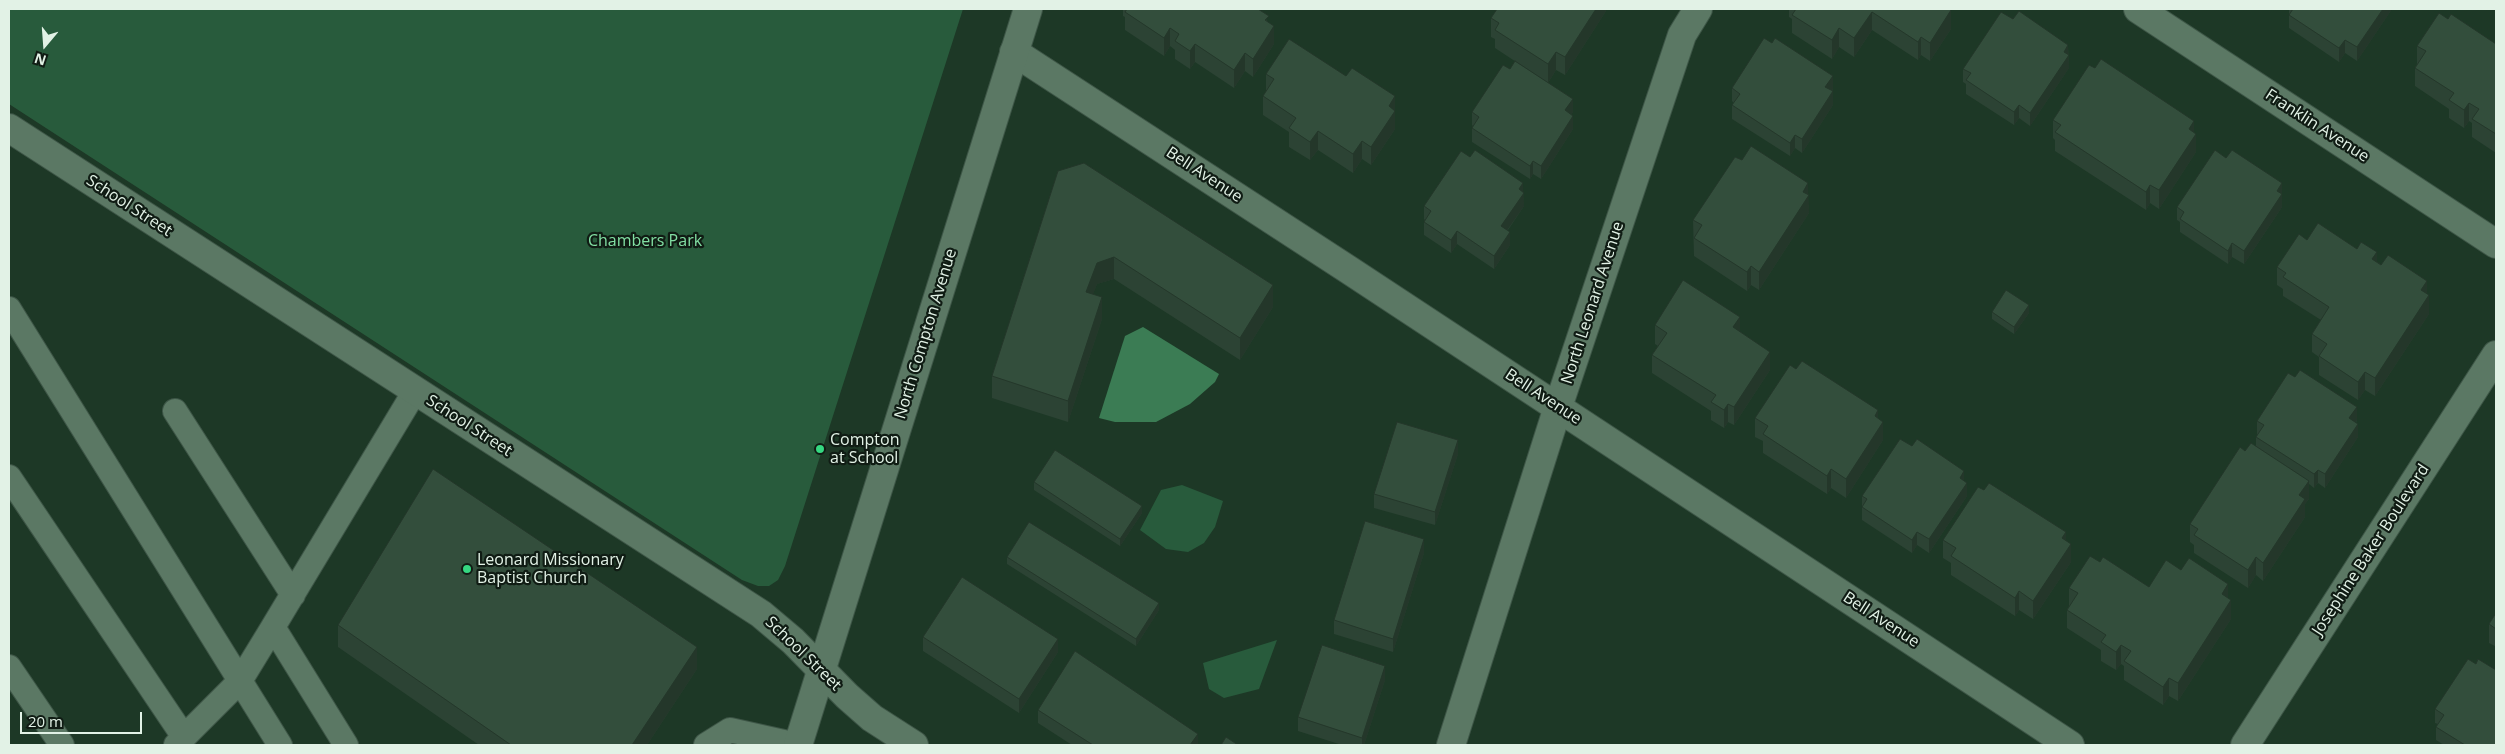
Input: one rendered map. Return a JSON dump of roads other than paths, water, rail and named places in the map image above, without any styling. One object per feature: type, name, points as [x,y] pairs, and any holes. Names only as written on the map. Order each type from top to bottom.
[{"type":"street","name":"North Compton Avenue","points":[[798,745],[1028,9]]},
{"type":"street","name":"North Leonard Avenue","points":[[1451,745],[1558,407],[1682,35],[1698,9]]},
{"type":"street","name":"Franklin Avenue","points":[[2138,9],[2496,244]]},
{"type":"street","name":"Bell Avenue","points":[[1014,52],[1558,407],[2070,745]]},
{"type":"street","name":"School Street","points":[[9,128],[761,614],[793,641],[872,718],[914,745]]},
{"type":"street","name":"Josephine Baker Boulevard","points":[[2245,745],[2496,355]]},
{"type":"lane","points":[[9,309],[280,745]]},
{"type":"lane","points":[[9,477],[180,741],[240,681],[415,391]]},
{"type":"lane","points":[[175,411],[293,595]]},
{"type":"lane","points":[[273,627],[346,745]]},
{"type":"lane","points":[[9,667],[62,745]]},
{"type":"lane","points":[[706,745],[730,730],[798,745]]},
{"type":"place","name":"Compton at School","points":[[820,449]]},
{"type":"place","name":"Leonard Missionary Baptist Church","points":[[467,569]]},
{"type":"park label","name":"Chambers Park","points":[[645,241]]}]
